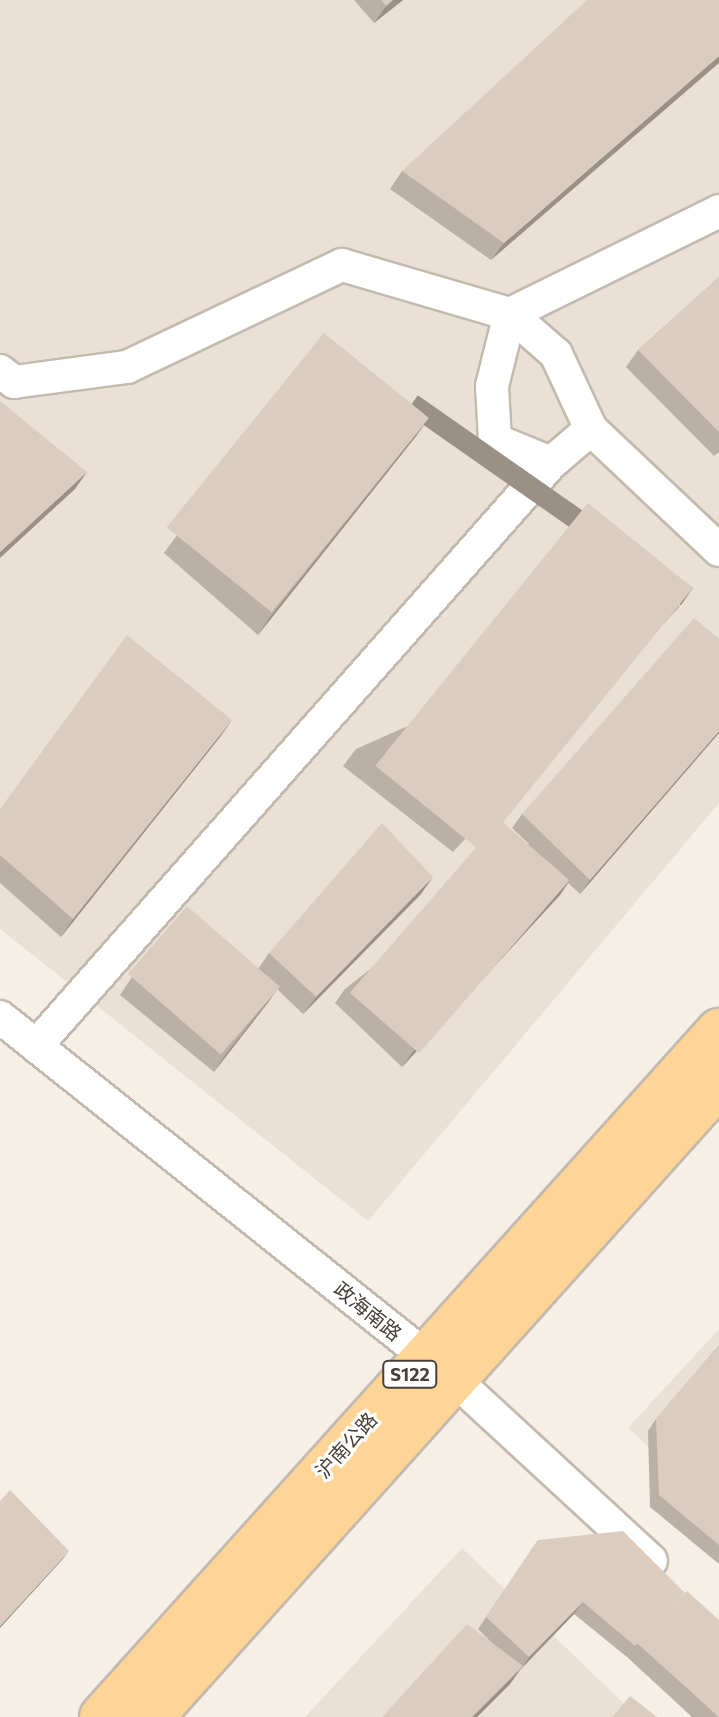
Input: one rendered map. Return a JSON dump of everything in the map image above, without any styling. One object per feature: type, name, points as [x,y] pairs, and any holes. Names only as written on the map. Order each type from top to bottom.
[{"type":"main road","name":"沪南公路","points":[[151,1717],[719,1031]]},
{"type":"main road","name":"沪南公路","points":[[102,1717],[719,1084]]},
{"type":"street","points":[[551,463],[495,440],[492,386],[510,314],[719,211]]},
{"type":"street","points":[[0,371],[14,382],[127,367],[342,265],[510,314],[556,354],[591,429],[719,550]]},
{"type":"street","points":[[36,1046],[551,463],[591,429]]},
{"type":"street","name":"政海南路","points":[[0,1017],[440,1368],[673,1582]]},
{"type":"shaded area","points":[[0,0],[719,0],[719,803],[368,1221],[0,929]]},
{"type":"shaded area","points":[[719,1329],[719,1512],[628,1428]]},
{"type":"shaded area","points":[[462,1548],[638,1717],[305,1717]]},
{"type":"building","points":[[587,0],[719,0],[719,56],[504,243],[402,171]]},
{"type":"building","points":[[719,277],[719,432],[638,350]]},
{"type":"building","points":[[324,333],[429,418],[272,612],[167,527]]},
{"type":"building","points":[[0,401],[87,472],[0,552]]},
{"type":"building","points":[[588,503],[693,588],[480,851],[375,766]]},
{"type":"building","points":[[694,618],[719,639],[719,731],[590,880],[522,814]]},
{"type":"building","points":[[127,635],[232,720],[73,919],[0,855],[0,809]]},
{"type":"building","points":[[500,820],[569,880],[419,1053],[350,993]]},
{"type":"building","points":[[382,823],[433,877],[316,997],[269,953]]},
{"type":"building","points":[[187,906],[280,987],[221,1055],[128,974]]},
{"type":"building","points":[[719,1345],[719,1545],[659,1495],[656,1419]]},
{"type":"building","points":[[10,1490],[69,1551],[0,1626],[0,1501]]},
{"type":"building","points":[[623,1531],[685,1593],[635,1646],[583,1602],[529,1657],[486,1617],[538,1540]]},
{"type":"building","points":[[687,1591],[719,1620],[719,1717],[637,1643]]},
{"type":"building","points":[[467,1624],[523,1666],[472,1717],[382,1717]]},
{"type":"building","points":[[630,1696],[657,1717],[612,1717]]}]
